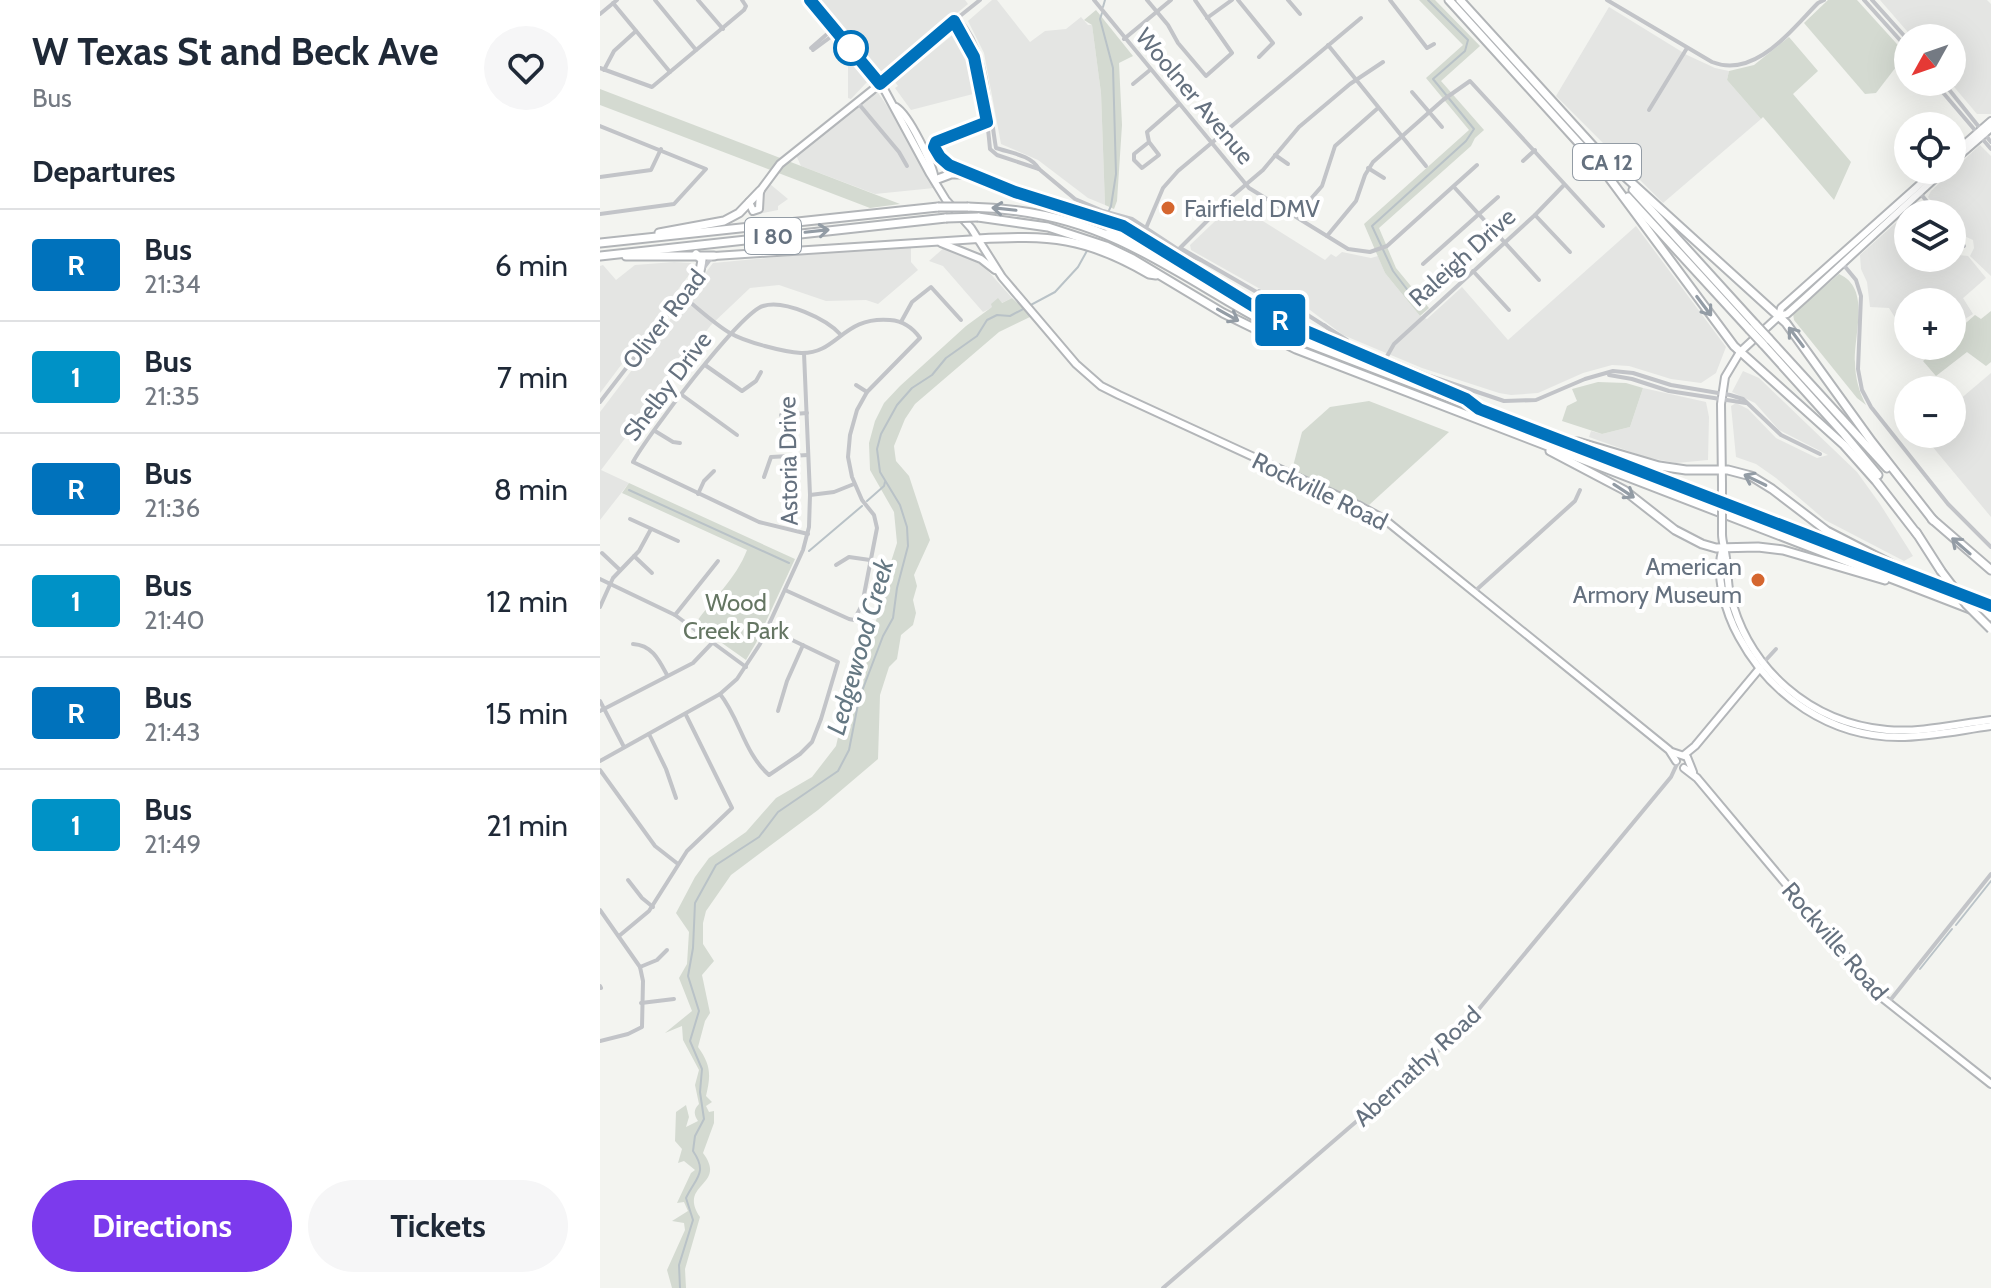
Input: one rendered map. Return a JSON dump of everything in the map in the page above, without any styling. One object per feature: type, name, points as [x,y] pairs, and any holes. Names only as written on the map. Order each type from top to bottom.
[{"type":"highway","name":"CA 12","points":[[1449,0],[1604,171],[1752,326]]},
{"type":"highway","name":"CA 12","points":[[1460,0],[1766,342],[1863,457],[1941,571],[1966,604],[1991,629]]},
{"type":"highway","points":[[935,150],[946,163],[1015,192],[1113,218],[1242,299]]},
{"type":"highway","points":[[1599,153],[1779,316],[1933,520]]},
{"type":"highway","points":[[1604,171],[1740,352],[1844,445],[1917,534]]},
{"type":"highway","points":[[935,180],[951,174],[970,174]]},
{"type":"highway","points":[[610,242],[716,224],[733,216],[760,191]]},
{"type":"highway","name":"I 80","points":[[600,243],[938,207],[1039,214],[1106,234],[1136,248],[1226,302],[1284,332],[1991,606]]},
{"type":"highway","name":"I 80","points":[[600,256],[946,218],[978,217],[1032,224],[1098,246],[1161,275],[1223,313],[1296,349],[1991,617]]},
{"type":"highway","points":[[1106,234],[1113,232],[1125,237],[1282,321],[1466,399],[1479,409]]},
{"type":"highway","points":[[978,239],[1047,238],[1087,242]]},
{"type":"highway","points":[[696,254],[702,260],[700,271]]},
{"type":"highway","points":[[600,256],[714,256]]},
{"type":"highway","points":[[1282,321],[1291,320],[1301,310]]},
{"type":"highway","points":[[1301,310],[1300,326],[1306,332]]},
{"type":"highway","name":"CA 12","points":[[1766,342],[1933,520],[1991,570]]},
{"type":"highway","points":[[1565,442],[1578,442],[1659,466],[1738,472],[1762,482],[1816,524],[1887,560],[1904,573]]},
{"type":"highway","points":[[1542,445],[1557,457],[1624,490],[1684,536],[1702,544],[1723,548],[1783,550],[1875,579],[1900,583]]},
{"type":"main road","name":"Rockville Road","points":[[811,0],[880,84],[946,200],[965,220],[1002,277],[1076,364],[1101,386],[1371,512],[1396,528],[1683,762],[1888,1003],[1991,1084]]},
{"type":"main road","points":[[760,191],[788,157],[880,84]]},
{"type":"main road","points":[[1966,148],[1991,121]]},
{"type":"main road","points":[[1966,145],[1983,132]]},
{"type":"main road","points":[[1918,190],[1923,184]]},
{"type":"main road","points":[[1926,184],[1840,261],[1781,308],[1779,316],[1740,352],[1729,369],[1721,396],[1724,565],[1735,611],[1761,666],[1783,694],[1799,706],[1856,731],[1908,737],[1991,726]]},
{"type":"main road","name":"Oliver Road","points":[[714,256],[978,239]]},
{"type":"main road","points":[[934,241],[981,259],[1002,277]]},
{"type":"main road","points":[[1761,666],[1816,710],[1857,725],[1907,730],[1991,720]]},
{"type":"main road","name":"Abernathy Road","points":[[1683,762],[1761,666]]},
{"type":"street","points":[[655,0],[696,50]]},
{"type":"street","points":[[698,0],[723,29]]},
{"type":"street","points":[[636,31],[617,47],[602,69],[649,87],[655,86],[723,29],[746,6],[742,0]]},
{"type":"street","points":[[880,84],[909,64],[980,0]]},
{"type":"street","name":"Woolner Avenue","points":[[1094,0],[1246,185],[1348,249],[1375,251],[1387,246],[1477,165]]},
{"type":"street","points":[[1147,0],[1206,76],[1232,53],[1195,0]]},
{"type":"street","points":[[1124,39],[1171,0]]},
{"type":"street","points":[[1207,18],[1235,0],[1273,43],[1259,57]]},
{"type":"street","points":[[1288,0],[1300,14]]},
{"type":"street","points":[[1390,0],[1427,48],[1434,44]]},
{"type":"street","points":[[1607,0],[1687,48],[1721,66],[1733,67],[1749,64],[1789,32],[1820,1]]},
{"type":"street","points":[[1864,0],[1894,33]]},
{"type":"street","points":[[1872,0],[1894,24]]},
{"type":"street","points":[[600,13],[615,2],[671,72]]},
{"type":"street","points":[[1146,228],[1166,184],[1178,171],[1361,18]]},
{"type":"street","points":[[956,20],[970,32],[980,55],[994,149],[1039,169],[1075,199],[1101,214]]},
{"type":"street","points":[[812,49],[836,30]]},
{"type":"street","points":[[1328,45],[1426,166]]},
{"type":"street","points":[[1649,110],[1687,48]]},
{"type":"street","points":[[1180,249],[1263,170],[1299,127],[1383,62]]},
{"type":"street","points":[[1133,84],[1150,70]]},
{"type":"street","points":[[1327,236],[1356,201],[1368,168],[1443,100],[1470,81],[1603,226]]},
{"type":"street","points":[[1412,92],[1442,127]]},
{"type":"street","points":[[1948,96],[1983,132],[1991,149]]},
{"type":"street","points":[[1954,96],[1991,142]]},
{"type":"street","points":[[856,101],[907,166]]},
{"type":"street","points":[[1149,142],[1133,157],[1142,168],[1159,155],[1149,142],[1147,132],[1179,104]]},
{"type":"street","points":[[1296,216],[1322,186],[1335,146],[1378,108]]},
{"type":"street","points":[[600,126],[706,169],[674,204],[600,214]]},
{"type":"street","points":[[600,177],[651,170],[661,149]]},
{"type":"street","points":[[1523,161],[1535,150]]},
{"type":"street","points":[[1275,155],[1288,164]]},
{"type":"street","points":[[1368,168],[1384,178]]},
{"type":"street","name":"Raleigh Drive","points":[[1386,358],[1394,344],[1565,184]]},
{"type":"street","points":[[1454,187],[1539,280]]},
{"type":"street","points":[[1918,190],[1926,200]]},
{"type":"street","points":[[1423,264],[1498,197]]},
{"type":"street","points":[[1535,215],[1570,252]]},
{"type":"street","points":[[1113,218],[1134,221],[1180,249],[1301,310],[1333,335],[1483,395],[1515,402],[1546,397],[1585,379],[1613,371],[1633,373],[1671,385],[1743,399],[1781,435],[1820,454]]},
{"type":"street","name":"Oliver Road","points":[[600,402],[602,394],[714,256]]},
{"type":"street","points":[[1840,261],[1856,280],[1861,296],[1858,369],[1862,390],[1871,407],[1948,504],[1991,547]]},
{"type":"street","points":[[1473,271],[1509,310]]},
{"type":"street","points":[[901,322],[912,302],[931,287],[961,320]]},
{"type":"street","points":[[681,295],[730,333],[790,351],[804,353],[821,349],[868,319],[901,322],[920,338],[867,392],[857,410],[850,435],[848,457],[854,484],[876,522],[877,534],[862,605],[854,620],[785,590]]},
{"type":"street","name":"Shelby Drive","points":[[808,534],[759,522],[633,462],[730,333],[754,310],[770,304],[821,318],[841,335]]},
{"type":"street","name":"Astoria Drive","points":[[600,761],[720,694],[746,667],[767,628],[808,534],[810,495],[804,353]]},
{"type":"street","points":[[705,365],[742,391],[756,381],[761,372]]},
{"type":"street","points":[[856,385],[867,392]]},
{"type":"street","points":[[682,395],[737,435]]},
{"type":"street","points":[[781,415],[807,413]]},
{"type":"street","points":[[655,431],[680,443]]},
{"type":"street","points":[[764,477],[771,457],[808,455]]},
{"type":"street","points":[[698,494],[704,481],[714,471]]},
{"type":"street","points":[[810,495],[834,492],[854,484]]},
{"type":"street","points":[[1474,592],[1575,501],[1580,490]]},
{"type":"street","points":[[630,519],[678,541]]},
{"type":"street","points":[[600,607],[610,584],[644,544],[651,529]]},
{"type":"street","points":[[602,553],[620,570]]},
{"type":"street","points":[[634,556],[652,573]]},
{"type":"street","points":[[836,565],[849,557],[870,560]]},
{"type":"street","points":[[675,615],[718,561]]},
{"type":"street","points":[[600,579],[675,615],[746,667]]},
{"type":"street","points":[[720,694],[732,710],[753,756],[769,775],[812,742],[838,662],[767,628]]},
{"type":"street","points":[[602,710],[700,658],[713,642]]},
{"type":"street","points":[[633,644],[642,644],[651,650],[668,676]]},
{"type":"street","points":[[778,711],[803,645]]},
{"type":"street","name":"Abernathy Road","points":[[1761,666],[1776,649]]},
{"type":"street","points":[[600,701],[624,747]]},
{"type":"street","points":[[619,936],[653,907],[691,846],[732,808],[686,715]]},
{"type":"street","points":[[649,734],[676,798]]},
{"type":"street","name":"Abernathy Road","points":[[1163,1288],[1459,1033],[1683,762]]},
{"type":"street","points":[[600,770],[655,846],[678,864]]},
{"type":"street","points":[[1888,1003],[1991,874]]},
{"type":"street","points":[[628,880],[653,907]]},
{"type":"street","points":[[600,910],[640,967],[643,981],[642,1027],[600,1041]]},
{"type":"street","points":[[640,967],[657,960],[667,950]]},
{"type":"street","points":[[641,1003],[674,999]]},
{"type":"shaded area","points":[[817,0],[965,0],[968,4],[884,73],[879,72]]},
{"type":"shaded area","points":[[992,0],[997,0],[1030,42],[1045,31],[1066,29],[1081,17],[1092,25],[1101,93],[1105,205],[1088,198],[1038,160],[1001,144],[984,53],[968,21]]},
{"type":"shaded area","points":[[1880,0],[1987,0],[1991,4],[1991,114],[1977,114],[1962,96],[1966,96],[1966,24],[1901,24]]},
{"type":"shaded area","points":[[1609,7],[1687,55],[1729,71],[1727,80],[1761,119],[1663,203],[1556,96]]},
{"type":"shaded area","points":[[955,33],[966,51],[977,93],[911,110],[895,88],[898,86],[895,82]]},
{"type":"shaded area","points":[[848,56],[867,82],[851,99],[848,98]]},
{"type":"shaded area","points":[[878,93],[895,117],[934,188],[875,194],[801,166],[796,155],[853,108]]},
{"type":"shaded area","points":[[1980,145],[1991,156],[1991,276],[1970,256],[1974,248],[1973,240],[1966,237],[1966,200],[1931,200],[1928,197],[1938,184],[1966,184],[1966,158]]},
{"type":"shaded area","points":[[770,184],[788,199],[778,206],[778,210],[763,213],[763,194]]},
{"type":"shaded area","points":[[1234,203],[1325,260],[1331,254],[1336,257],[1342,252],[1371,258],[1378,256],[1385,273],[1420,316],[1427,319],[1462,287],[1508,340],[1636,226],[1726,347],[1716,373],[1701,383],[1612,365],[1583,373],[1538,393],[1499,393],[1422,368],[1343,335],[1310,310],[1262,290],[1191,250],[1190,245]]},
{"type":"shaded area","points":[[1894,224],[1894,272],[1966,272],[1966,256],[1986,278],[1966,295],[1966,288],[1894,288],[1894,316],[1889,308],[1870,307],[1860,255]]},
{"type":"shaded area","points":[[911,247],[911,262],[918,270],[878,304],[866,300],[826,301],[779,285],[750,288],[711,325],[601,470],[629,483],[600,520],[600,412],[713,263]]},
{"type":"shaded area","points":[[945,247],[980,262],[1012,298],[983,312],[943,266],[929,261]]},
{"type":"shaded area","points":[[691,263],[695,267],[600,393],[600,266],[603,265],[616,280],[635,265]]},
{"type":"shaded area","points":[[1966,303],[1973,314],[1966,318]]},
{"type":"shaded area","points":[[1743,371],[1759,378],[1857,472],[1913,556],[1904,561],[1825,520],[1776,478],[1756,464],[1736,457],[1731,406],[1736,403],[1748,409],[1776,438],[1817,458],[1828,455],[1779,430],[1755,403],[1732,392]]},
{"type":"shaded area","points":[[1991,373],[1991,517],[1934,448],[1966,448],[1966,394]]},
{"type":"shaded area","points":[[1643,388],[1706,402],[1709,417],[1708,460],[1676,463],[1645,457],[1589,437],[1591,431],[1602,434],[1630,427]]},
{"type":"green space","points":[[1419,0],[1435,0],[1480,46],[1441,81],[1484,130],[1471,146],[1379,228],[1396,268],[1429,308],[1420,316],[1385,273],[1364,224],[1469,130],[1426,78],[1463,45]]},
{"type":"green space","points":[[1828,0],[1857,0],[1894,41],[1894,70],[1876,93],[1865,94],[1804,23]]},
{"type":"green space","points":[[1096,10],[1133,56],[1119,63],[1122,125],[1114,209],[1105,205],[1101,93],[1092,25],[1084,20]]},
{"type":"green space","points":[[1789,37],[1818,71],[1793,94],[1851,162],[1834,200],[1727,80],[1729,71],[1754,65]]},
{"type":"green space","points":[[600,89],[900,204],[870,208],[600,105]]},
{"type":"green space","points":[[1839,274],[1849,281],[1858,300],[1855,368],[1866,405],[1794,320],[1793,314]]},
{"type":"green space","points":[[998,298],[1002,303],[1012,298],[1032,316],[999,332],[915,404],[894,446],[896,461],[909,476],[930,540],[914,575],[917,586],[913,600],[916,613],[913,625],[901,635],[897,659],[889,667],[880,695],[878,759],[818,810],[731,875],[706,911],[703,944],[714,961],[702,975],[710,1013],[698,1047],[709,1070],[706,1096],[712,1102],[706,1106],[709,1112],[714,1111],[714,1123],[703,1153],[710,1172],[694,1197],[700,1217],[685,1269],[686,1288],[672,1288],[667,1270],[685,1230],[684,1223],[672,1221],[688,1211],[684,1202],[677,1203],[695,1170],[684,1161],[678,1163],[682,1149],[675,1141],[676,1112],[686,1105],[689,1117],[686,1127],[698,1121],[695,1112],[699,1104],[695,1085],[699,1070],[683,1040],[682,1026],[665,1033],[692,1011],[679,978],[687,964],[689,932],[676,913],[709,858],[746,832],[776,798],[812,777],[836,746],[849,690],[882,605],[884,584],[897,543],[894,512],[870,470],[869,443],[875,421],[884,403],[900,386],[966,326],[992,307],[991,304]]},
{"type":"green space","points":[[1991,311],[1991,362],[1986,366],[1966,353],[1966,323],[1975,315],[1981,319]]},
{"type":"green space","points":[[1924,360],[1957,360],[1936,376]]},
{"type":"green space","points":[[1598,382],[1626,383],[1643,388],[1630,427],[1602,434],[1562,421],[1567,406],[1577,401],[1572,389]]},
{"type":"green space","points":[[1369,401],[1449,432],[1369,505],[1292,470],[1302,432],[1330,407]]},
{"type":"green space","name":"Wood Creek Park","points":[[629,483],[795,559],[746,660],[695,624],[730,579],[747,550],[622,493]]},
{"type":"waterway","name":"Ledgewood Creek","points":[[1103,7],[1105,0]]},
{"type":"waterway","points":[[1422,309],[1393,271],[1372,226],[1466,141],[1474,129],[1433,79],[1465,51],[1468,40],[1428,0]]},
{"type":"waterway","name":"Ledgewood Creek","points":[[1100,230],[1111,206],[1116,174],[1113,68],[1100,19],[1102,13]]},
{"type":"waterway","name":"Ledgewood Creek","points":[[680,1288],[679,1265],[693,1220],[686,1198],[700,1170],[693,1151],[695,1136],[704,1119],[700,1092],[702,1069],[690,1041],[699,1011],[688,976],[695,903],[716,865],[759,837],[778,812],[838,771],[849,750],[859,699],[893,618],[908,546],[907,527],[900,505],[880,472],[877,449],[881,434],[897,405],[912,388],[932,375],[946,358],[977,336],[987,320],[997,315],[1010,316],[1055,292],[1078,267],[1088,249]]},
{"type":"waterway","points":[[867,501],[885,482]]},
{"type":"waterway","points":[[629,490],[789,563]]},
{"type":"waterway","points":[[809,551],[862,506]]},
{"type":"waterway","points":[[1956,925],[1991,881]]},
{"type":"waterway","points":[[1920,969],[1952,929]]},
{"type":"bus line","name":"R","points":[[810,0],[880,84],[954,21],[974,57],[987,122],[934,144],[938,155],[949,165],[1015,192],[1123,226],[1266,314],[1466,399],[1479,409],[1991,606]]},
{"type":"place","name":"Fairfield DMV","points":[[1168,208]]},
{"type":"place","name":"American Armory Museum","points":[[1758,580]]}]
